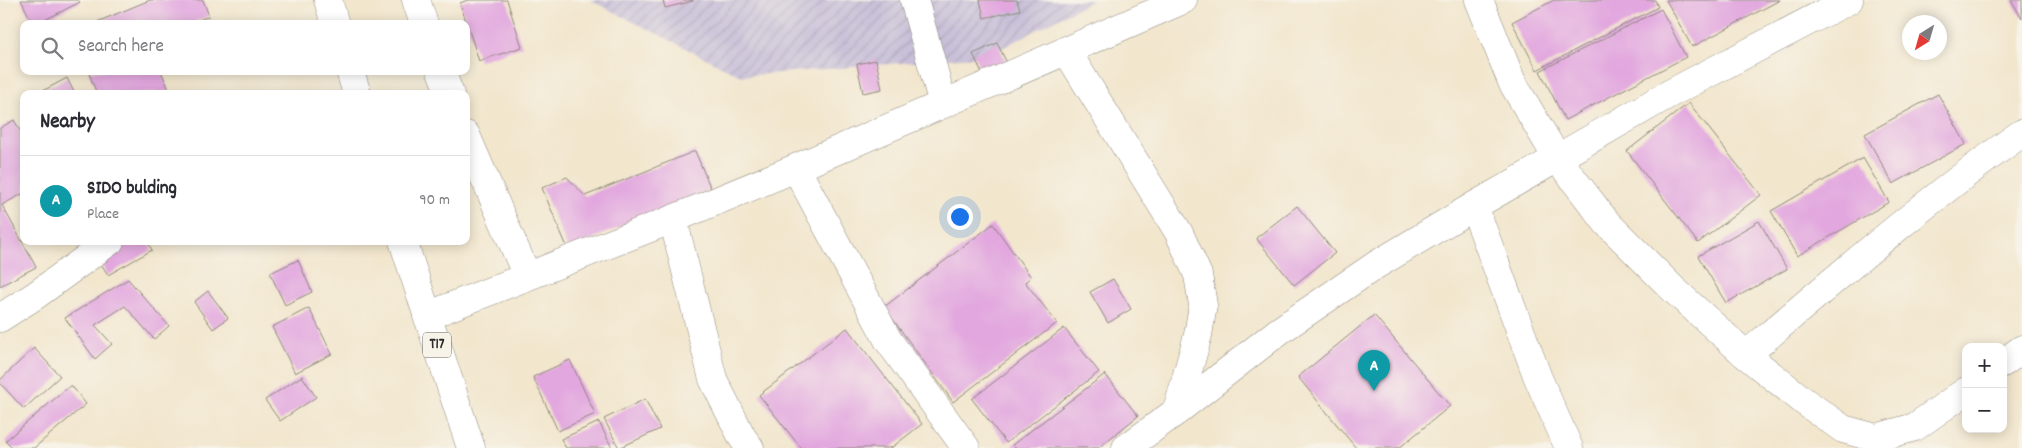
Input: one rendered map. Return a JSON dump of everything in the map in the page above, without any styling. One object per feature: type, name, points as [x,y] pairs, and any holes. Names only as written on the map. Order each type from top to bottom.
[{"type":"street","points":[[328,0],[334,20]]},
{"type":"street","points":[[416,0],[423,20]]},
{"type":"street","points":[[914,0],[943,104]]},
{"type":"street","points":[[427,316],[673,219],[796,168],[1182,0]]},
{"type":"street","points":[[1479,0],[1512,82],[1557,158],[1607,223],[1674,290],[1746,355],[1805,402],[1836,439],[1876,438],[1915,427],[1962,394]]},
{"type":"street","points":[[1126,448],[1177,411],[1279,331],[1376,265],[1474,206],[1669,94],[1849,0]]},
{"type":"street","points":[[1066,50],[1179,233],[1198,275],[1203,305],[1198,335],[1177,411]]},
{"type":"street","points":[[351,75],[356,90]]},
{"type":"street","points":[[443,75],[448,90]]},
{"type":"street","points":[[1746,355],[1864,253],[1981,162],[2022,133]]},
{"type":"street","points":[[470,144],[527,276]]},
{"type":"street","points":[[796,168],[888,340],[966,448]]},
{"type":"street","points":[[1474,206],[1538,378],[1569,448]]},
{"type":"street","points":[[673,219],[713,379],[742,438],[750,448]]},
{"type":"street","points":[[0,318],[36,295],[105,245]]},
{"type":"street","name":"T17","points":[[405,245],[471,448]]},
{"type":"street","points":[[2007,360],[2022,350]]},
{"type":"shaded area","points":[[590,0],[1093,0],[987,56],[741,76]]},
{"type":"building","points":[[21,0],[78,0],[80,2],[45,20],[31,20]]},
{"type":"building","points":[[150,0],[203,0],[209,16],[200,20],[102,20]]},
{"type":"building","points":[[468,0],[507,0],[522,47],[479,61],[470,34],[470,20],[466,20],[460,3]]},
{"type":"building","points":[[663,0],[693,0],[693,1],[665,8]]},
{"type":"building","points":[[980,0],[1017,0],[1020,10],[984,18]]},
{"type":"building","points":[[1554,0],[1655,0],[1658,7],[1537,70],[1512,22]]},
{"type":"building","points":[[1666,0],[1780,0],[1692,47]]},
{"type":"building","points":[[2011,0],[2022,0],[2022,18]]},
{"type":"building","points":[[1661,9],[1686,57],[1565,120],[1540,71]]},
{"type":"building","points":[[997,43],[1009,67],[985,79],[973,54]]},
{"type":"building","points":[[876,60],[882,89],[863,93],[857,64]]},
{"type":"building","points":[[90,75],[163,75],[169,90],[95,90]]},
{"type":"building","points":[[67,78],[73,90],[44,90]]},
{"type":"building","points":[[1938,94],[1966,144],[1893,184],[1865,134]]},
{"type":"building","points":[[1689,103],[1761,195],[1698,243],[1627,151]]},
{"type":"building","points":[[14,120],[20,130],[20,195],[2,205],[20,238],[20,245],[24,245],[36,267],[0,286],[0,128]]},
{"type":"building","points":[[695,151],[711,189],[568,249],[542,188],[567,177],[585,196]]},
{"type":"building","points":[[1863,158],[1889,202],[1797,256],[1771,211]]},
{"type":"building","points":[[1297,206],[1335,253],[1294,285],[1256,238]]},
{"type":"building","points":[[1759,221],[1787,269],[1726,303],[1698,256]]},
{"type":"building","points":[[993,224],[1031,277],[1025,282],[1057,323],[953,402],[884,307]]},
{"type":"building","points":[[111,245],[149,245],[152,250],[108,275],[95,254]]},
{"type":"building","points":[[298,260],[312,292],[285,305],[270,273]]},
{"type":"building","points":[[128,279],[169,326],[154,339],[125,306],[95,325],[112,344],[95,359],[65,318]]},
{"type":"building","points":[[1113,279],[1131,309],[1108,323],[1090,292]]},
{"type":"building","points":[[208,291],[228,318],[213,329],[194,302]]},
{"type":"building","points":[[309,308],[332,354],[295,373],[272,327]]},
{"type":"building","points":[[1374,315],[1450,406],[1399,448],[1356,448],[1298,377]]},
{"type":"building","points":[[847,328],[922,424],[891,448],[801,448],[759,395]]},
{"type":"building","points":[[1064,328],[1099,372],[1006,443],[972,399]]},
{"type":"building","points":[[34,348],[60,376],[24,409],[0,383],[0,380]]},
{"type":"building","points":[[570,360],[595,414],[558,431],[533,377]]},
{"type":"building","points":[[1105,374],[1138,416],[1098,448],[1015,448],[1012,445]]},
{"type":"building","points":[[302,376],[316,397],[280,421],[265,400]]},
{"type":"building","points":[[71,385],[86,404],[34,448],[12,448],[5,441]]},
{"type":"building","points":[[645,399],[660,429],[619,448],[604,419]]},
{"type":"building","points":[[599,422],[612,448],[566,448],[561,439]]},
{"type":"place","name":"SIDO bulding","points":[[1374,391]]}]
